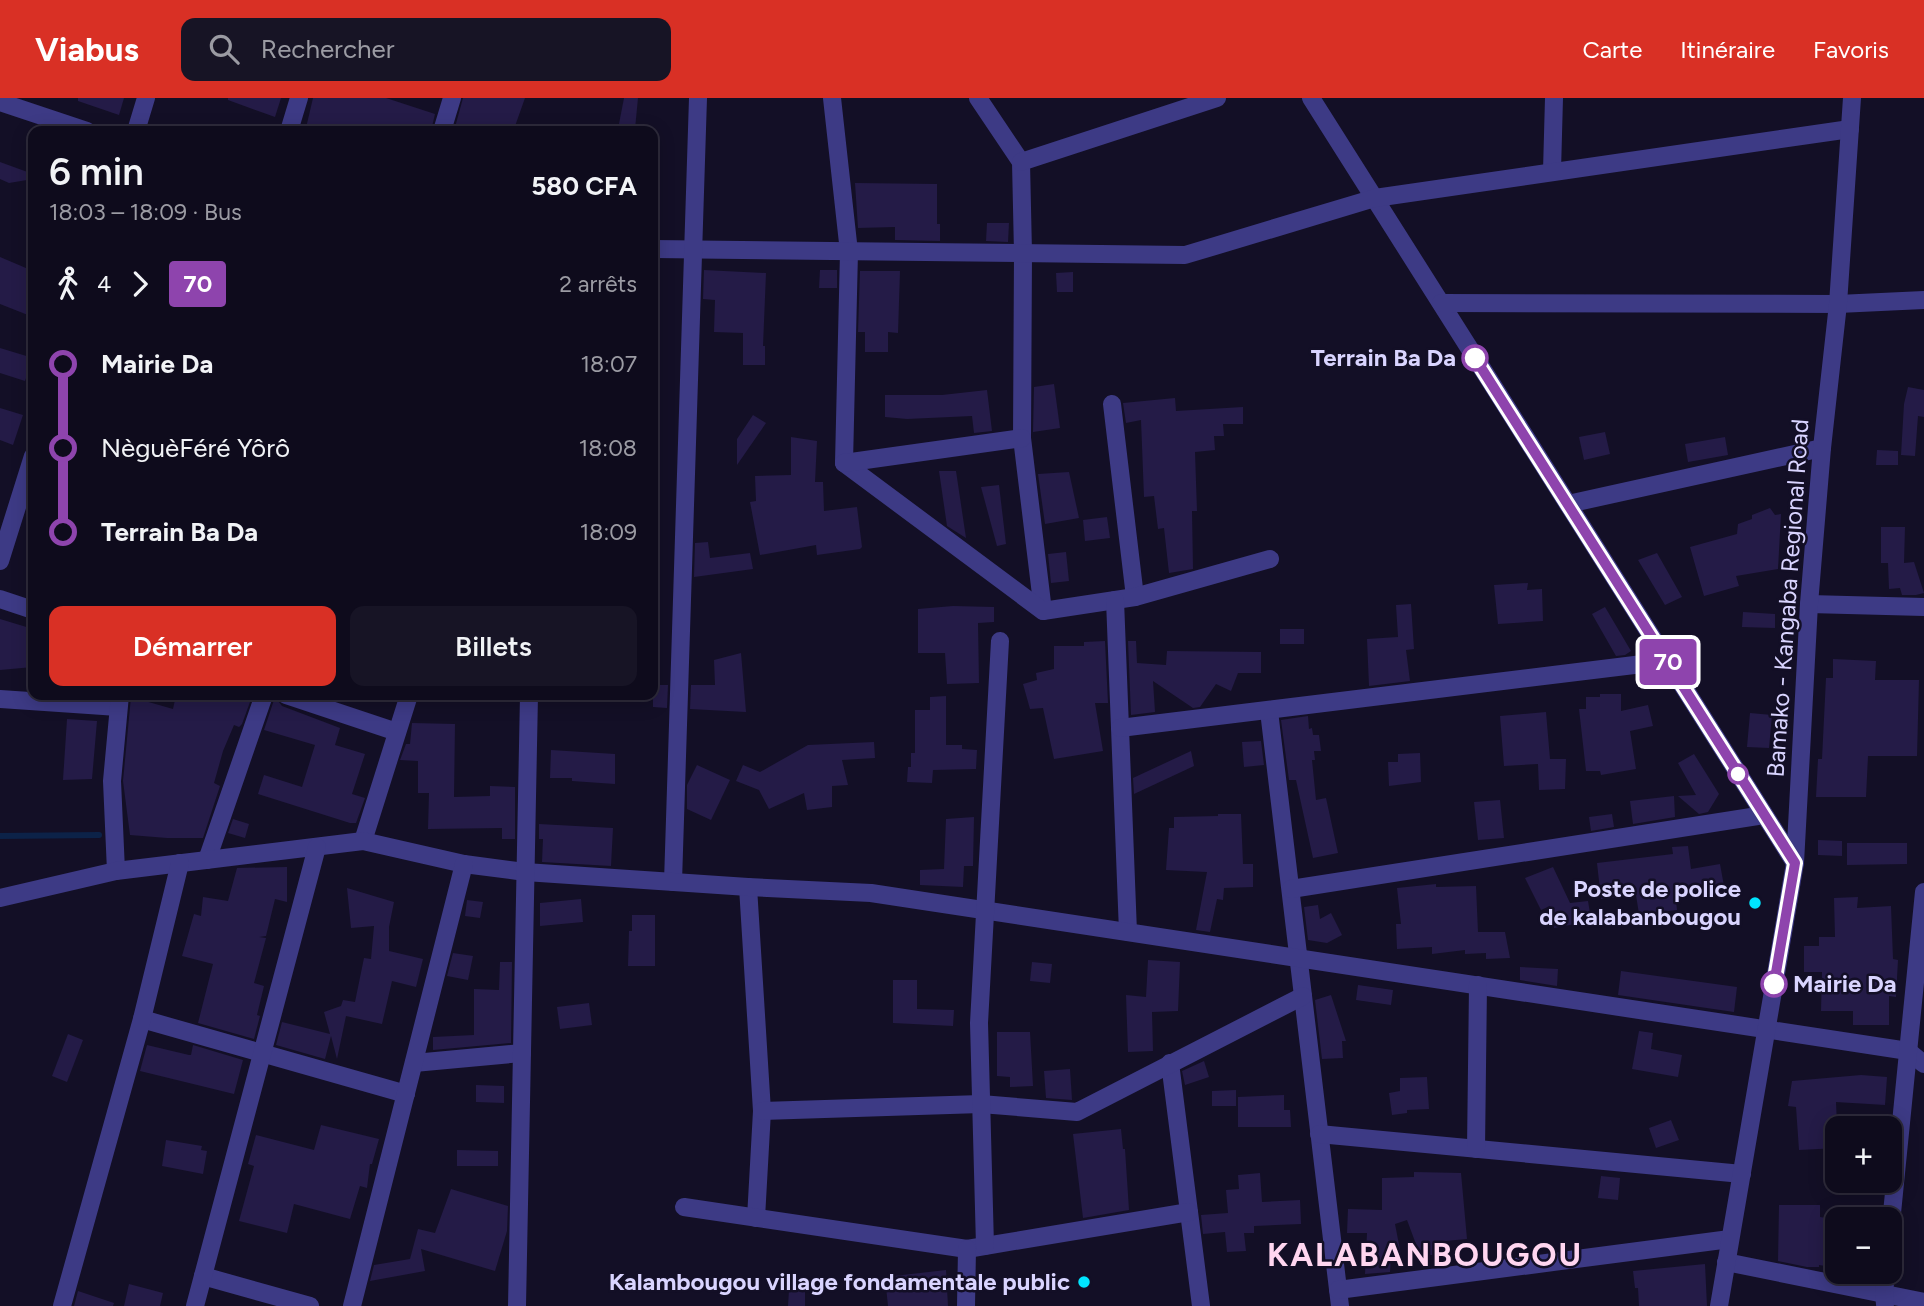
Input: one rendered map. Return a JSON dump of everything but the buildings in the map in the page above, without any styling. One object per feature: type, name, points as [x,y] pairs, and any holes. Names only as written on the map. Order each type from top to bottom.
[{"type":"street","points":[[138,126],[146,98]]},
{"type":"street","points":[[291,126],[299,98]]},
{"type":"street","points":[[444,126],[452,98]]},
{"type":"street","points":[[673,882],[698,98]]},
{"type":"street","points":[[832,98],[849,251],[844,463]]},
{"type":"street","points":[[978,98],[1021,162],[1022,438],[1043,611]]},
{"type":"street","points":[[1021,162],[1217,98]]},
{"type":"street","points":[[1311,98],[1795,863]]},
{"type":"street","points":[[1552,171],[1554,98]]},
{"type":"street","name":"Bamako - Kangaba Regional Road","points":[[1719,1306],[1795,863],[1809,604],[1838,304],[1852,98]]},
{"type":"street","points":[[0,102],[72,126]]},
{"type":"street","points":[[658,249],[1185,255],[1375,198],[1850,130]]},
{"type":"street","points":[[1441,303],[1838,304],[1924,300]]},
{"type":"street","points":[[1112,404],[1135,597]]},
{"type":"street","points":[[844,463],[1022,438]]},
{"type":"street","points":[[1568,504],[1822,448]]},
{"type":"street","points":[[844,463],[1043,611],[1135,597],[1270,559]]},
{"type":"street","points":[[0,561],[28,472]]},
{"type":"street","points":[[0,598],[28,608]]},
{"type":"street","points":[[1115,600],[1128,932]]},
{"type":"street","points":[[1809,604],[1924,607]]},
{"type":"street","points":[[967,1306],[976,1247],[981,1104],[979,1023],[1000,641]]},
{"type":"street","points":[[1120,728],[1667,661]]},
{"type":"street","points":[[0,699],[28,699]]},
{"type":"street","points":[[60,700],[119,701],[112,781],[116,871]]},
{"type":"street","points":[[207,860],[262,700]]},
{"type":"street","points":[[301,700],[397,732]]},
{"type":"street","points":[[363,841],[407,700]]},
{"type":"street","points":[[517,1306],[529,700]]},
{"type":"street","points":[[1269,711],[1339,1298],[1730,1239]]},
{"type":"street","points":[[1291,889],[1764,815]]},
{"type":"street","points":[[0,898],[116,871],[363,841],[464,864],[525,872],[871,893],[1908,1051],[1924,1064]]},
{"type":"street","points":[[195,1306],[317,846]]},
{"type":"street","points":[[62,1306],[142,1019],[180,863]]},
{"type":"street","points":[[352,1306],[464,864]]},
{"type":"street","points":[[748,887],[762,1111],[756,1218]]},
{"type":"street","points":[[1893,1207],[1924,891]]},
{"type":"street","points":[[1476,1149],[1478,985]]},
{"type":"street","points":[[762,1111],[981,1104],[1077,1112],[1303,996]]},
{"type":"street","points":[[142,1019],[406,1094]]},
{"type":"street","points":[[414,1063],[522,1053]]},
{"type":"street","points":[[1170,1063],[1201,1306]]},
{"type":"street","points":[[1319,1134],[1741,1174]]},
{"type":"street","points":[[684,1207],[976,1247],[1189,1212]]},
{"type":"street","points":[[1726,1262],[1885,1300],[1924,1302]]},
{"type":"street","points":[[203,1276],[310,1306]]},
{"type":"waterway","points":[[0,836],[99,835]]},
{"type":"bus line","name":"70","points":[[1475,358],[1795,863],[1774,984]]},
{"type":"place","name":"Terrain Ba Da","points":[[1475,358]]},
{"type":"place","name":"Poste de police de kalabanbougou","points":[[1755,903]]},
{"type":"place","name":"Mairie Da","points":[[1774,984]]},
{"type":"place","name":"Kalambougou village fondamentale public","points":[[1084,1282]]},
{"type":"district","name":"KALABANBOUGOU","points":[[1425,1255]]}]
